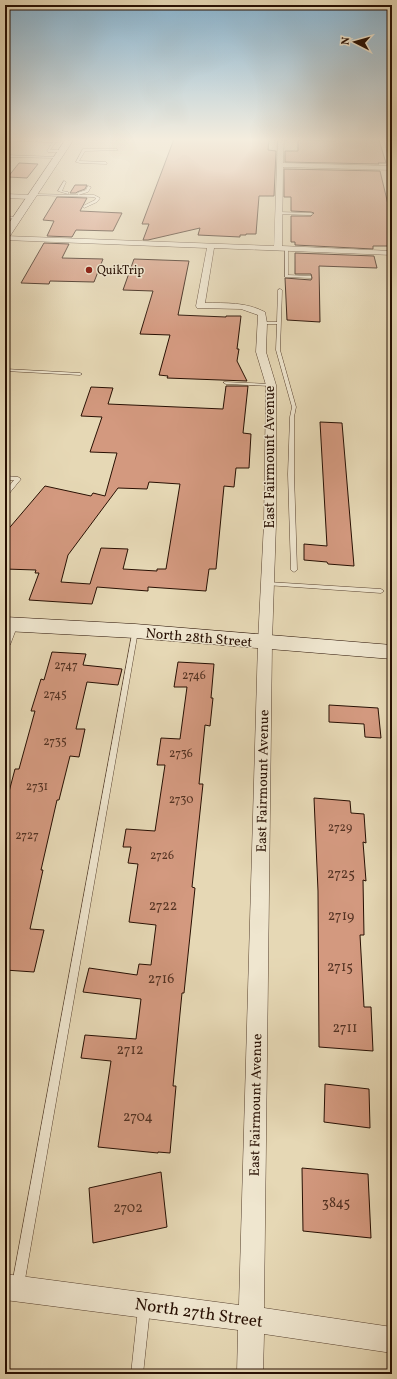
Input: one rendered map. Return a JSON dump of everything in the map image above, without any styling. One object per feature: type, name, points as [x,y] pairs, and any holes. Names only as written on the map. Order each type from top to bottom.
[{"type":"main road","points":[[5,237],[27,203]]},
{"type":"main road","name":"North 28th Street","points":[[7,629],[135,631],[392,652]]},
{"type":"street","points":[[278,249],[279,203]]},
{"type":"street","points":[[5,237],[392,253]]},
{"type":"street","points":[[211,246],[200,306],[246,307],[256,310],[271,323]]},
{"type":"street","name":"East Fairmount Avenue","points":[[250,1374],[250,1319],[270,523],[271,385],[261,352],[271,323]]},
{"type":"street","name":"North 27th Street","points":[[11,1288],[250,1319],[392,1340]]},
{"type":"lane","points":[[84,207],[91,203]]},
{"type":"lane","points":[[279,213],[311,214]]},
{"type":"lane","points":[[5,218],[17,218]]},
{"type":"lane","points":[[286,249],[286,276],[310,277]]},
{"type":"lane","points":[[280,290],[271,323],[294,407],[292,417],[294,570]]},
{"type":"lane","points":[[5,370],[80,374]]},
{"type":"lane","points":[[226,383],[271,385]]},
{"type":"lane","points":[[5,478],[18,479],[5,495]]},
{"type":"lane","points":[[268,584],[381,591]]},
{"type":"lane","points":[[11,1288],[135,631]]},
{"type":"lane","points":[[137,1374],[144,1305]]},
{"type":"building","points":[[53,203],[84,203],[80,211],[122,213],[113,231],[76,230],[72,237],[47,236],[54,221],[43,220]]},
{"type":"building","points":[[150,203],[258,203],[256,234],[240,235],[240,237],[198,235],[200,228],[143,240],[149,224],[142,224]]},
{"type":"building","points":[[291,203],[388,203],[392,221],[392,246],[373,246],[373,249],[295,245],[295,242],[291,242],[291,216],[311,216],[314,213],[291,211]]},
{"type":"building","points":[[44,243],[69,244],[62,258],[103,259],[94,282],[50,281],[49,284],[21,283]]},
{"type":"building","points":[[295,253],[374,256],[377,268],[319,266],[320,322],[287,320],[285,278],[311,280],[312,278],[311,274],[295,274]]},
{"type":"building","points":[[134,259],[189,261],[178,315],[226,317],[241,316],[237,361],[247,381],[167,378],[168,376],[159,375],[170,335],[140,334],[153,291],[123,290]]},
{"type":"building","points":[[226,386],[248,386],[243,433],[251,434],[249,468],[236,468],[234,487],[224,486],[216,569],[209,569],[206,591],[148,587],[148,591],[97,587],[92,604],[29,600],[39,573],[35,573],[36,570],[5,569],[5,533],[45,486],[91,496],[93,493],[105,496],[117,453],[90,452],[102,417],[81,416],[91,387],[113,388],[108,404],[223,409]],"holes":[[[149,482],[180,484],[166,569],[157,569],[157,571],[123,569],[128,549],[101,548],[90,584],[61,582],[68,555],[118,488],[147,489]]]},
{"type":"building","points":[[320,422],[342,423],[354,566],[304,560],[304,544],[327,546]]},
{"type":"building","points":[[52,652],[86,654],[83,665],[122,669],[118,685],[87,682],[76,729],[85,729],[79,757],[70,756],[59,800],[57,800],[41,870],[43,870],[30,929],[44,930],[34,972],[5,970],[5,807],[15,769],[19,769],[35,711],[31,711],[41,679],[44,680]]},
{"type":"building","points":[[178,662],[214,664],[210,726],[205,725],[199,784],[203,784],[192,887],[195,888],[184,993],[182,993],[173,1086],[176,1086],[170,1153],[98,1147],[111,1061],[81,1058],[85,1035],[136,1039],[141,999],[83,992],[89,968],[137,975],[139,964],[151,965],[156,925],[129,922],[138,864],[128,863],[131,847],[123,847],[126,829],[155,831],[165,765],[157,765],[161,738],[180,739],[187,687],[174,687]]},
{"type":"building","points":[[329,705],[378,708],[381,738],[365,737],[364,724],[329,722]]},
{"type":"building","points":[[314,798],[350,801],[351,813],[364,814],[366,843],[363,842],[366,881],[363,880],[364,935],[360,935],[364,1007],[371,1007],[373,1051],[319,1047],[318,891]]},
{"type":"building","points":[[325,1084],[369,1089],[370,1128],[324,1122]]},
{"type":"building","points":[[302,1168],[368,1174],[371,1238],[303,1231]]},
{"type":"building","points":[[161,1172],[167,1227],[93,1243],[89,1188]]},
{"type":"place","name":"QuikTrip","points":[[89,270]]}]
